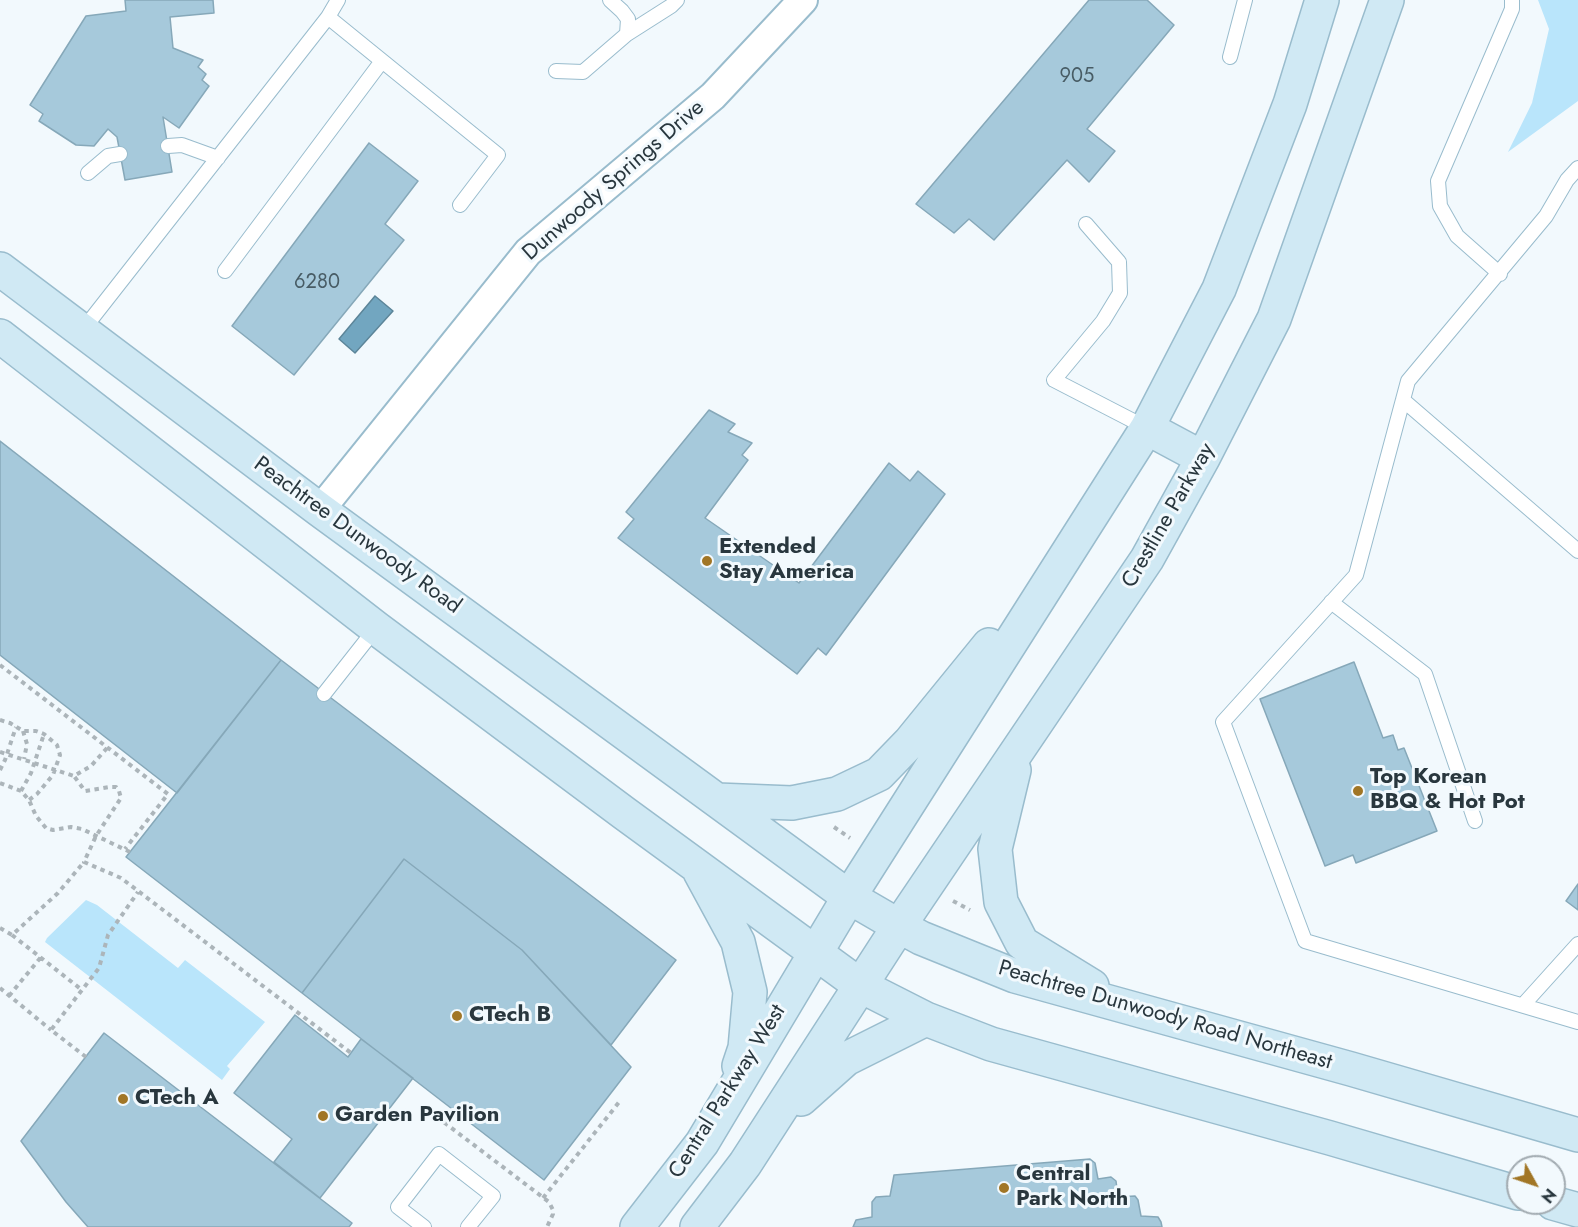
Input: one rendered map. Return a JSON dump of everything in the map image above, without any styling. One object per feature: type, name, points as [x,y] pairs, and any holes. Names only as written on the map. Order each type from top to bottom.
[{"type":"main road","points":[[814,953],[1147,428],[1219,289],[1290,104],[1322,0]]},
{"type":"main road","name":"Crestline Parkway","points":[[861,986],[1147,559],[1203,458],[1274,319],[1387,0]]},
{"type":"main road","name":"Peachtree Dunwoody Road","points":[[0,270],[320,510],[717,800]]},
{"type":"main road","points":[[0,336],[376,628],[861,986],[926,1019],[991,1044],[1506,1189]]},
{"type":"main road","points":[[1147,428],[1203,458]]},
{"type":"main road","points":[[717,800],[792,803],[837,794],[879,774],[910,742],[1082,532]]},
{"type":"main road","points":[[1019,750],[995,849],[1001,902],[1022,943],[1124,1006]]},
{"type":"main road","name":"Peachtree Dunwoody Road Northeast","points":[[717,800],[849,897],[899,927],[1016,976],[1578,1135]]},
{"type":"main road","points":[[696,865],[738,942],[750,992],[745,1048],[728,1101]]},
{"type":"main road","name":"Central Parkway West","points":[[637,1227],[702,1143],[814,953]]},
{"type":"main road","points":[[697,1227],[771,1126],[861,986]]},
{"type":"main road","points":[[771,1126],[846,1059],[926,1019]]},
{"type":"street","name":"Dunwoody Springs Drive","points":[[320,510],[528,252],[713,96],[802,0]]},
{"type":"lane","points":[[82,331],[328,17],[338,0]]},
{"type":"lane","points":[[610,0],[628,19],[627,34]]},
{"type":"lane","points":[[556,71],[582,72],[627,34],[672,6],[676,0]]},
{"type":"lane","points":[[1230,57],[1245,0]]},
{"type":"lane","points":[[1500,274],[1457,236],[1440,206],[1438,181],[1512,9],[1512,0]]},
{"type":"lane","points":[[328,17],[498,155],[460,205]]},
{"type":"lane","points":[[225,271],[382,61]]},
{"type":"lane","points":[[168,146],[183,145],[218,158]]},
{"type":"lane","points":[[88,173],[108,156],[120,154]]},
{"type":"lane","points":[[1575,1017],[1523,1005],[1305,941],[1223,722],[1356,575],[1408,381],[1573,185],[1578,168]]},
{"type":"lane","points":[[1086,224],[1119,262],[1120,293],[1103,321],[1054,380],[1147,428]]},
{"type":"lane","points":[[1403,399],[1578,551]]},
{"type":"lane","points":[[1331,602],[1425,674],[1475,822]]},
{"type":"lane","points":[[324,693],[376,628]]},
{"type":"lane","points":[[1523,1005],[1578,944]]},
{"type":"lane","points":[[424,1227],[398,1207],[439,1154],[492,1196],[468,1227]]},
{"type":"path","points":[[0,665],[168,795],[125,849]]},
{"type":"path","points":[[0,720],[23,731],[36,731],[44,734],[54,740],[59,750],[50,782],[29,800]]},
{"type":"path","points":[[0,770],[16,727]]},
{"type":"path","points":[[23,731],[27,744],[24,759]]},
{"type":"path","points":[[21,790],[35,763],[44,734]]},
{"type":"path","points":[[74,776],[91,766],[108,748]]},
{"type":"path","points":[[0,752],[74,776],[85,791],[116,787],[121,798],[96,836],[84,862],[58,893],[12,935]]},
{"type":"path","points":[[0,783],[21,790],[46,828],[53,830],[76,827],[130,852]]},
{"type":"path","points":[[826,822],[858,843]]},
{"type":"path","points":[[84,862],[121,878],[351,1053]]},
{"type":"path","points":[[51,1030],[99,968],[111,929],[138,892]]},
{"type":"path","points":[[946,897],[973,912]]},
{"type":"path","points":[[0,928],[82,990]]},
{"type":"path","points":[[9,996],[41,957]]},
{"type":"path","points":[[0,988],[86,1057]]},
{"type":"path","points":[[543,1198],[620,1101]]},
{"type":"path","points":[[437,1117],[549,1202],[553,1210],[547,1227]]},
{"type":"shaded area","points":[[1538,0],[1578,0],[1578,101],[1508,152],[1532,103],[1549,29]]},
{"type":"shaded area","points":[[375,296],[393,311],[355,353],[339,339]]},
{"type":"shaded area","points":[[86,900],[97,905],[178,968],[185,960],[265,1022],[227,1066],[230,1069],[222,1080],[45,942]]},
{"type":"building","points":[[125,0],[213,0],[214,13],[170,17],[173,48],[203,60],[198,67],[206,74],[202,80],[209,86],[179,128],[163,117],[172,172],[125,180],[117,137],[108,129],[94,146],[76,145],[39,121],[43,114],[30,105],[86,16],[126,11]]},
{"type":"building","points":[[1089,0],[1147,0],[1174,25],[1087,129],[1115,151],[1089,182],[1067,160],[994,240],[969,219],[954,233],[916,204]]},
{"type":"building","points":[[369,143],[418,181],[385,224],[404,240],[294,375],[232,326]]},
{"type":"building","name":"Extended Stay America","points":[[709,410],[735,424],[728,432],[752,443],[742,455],[748,460],[705,518],[799,583],[889,463],[910,481],[918,471],[945,494],[826,655],[818,648],[797,674],[618,538],[634,519],[626,512]]},
{"type":"building","points":[[0,441],[281,660],[177,793],[0,655]]},
{"type":"building","points":[[281,660],[676,960],[611,1045],[522,950],[404,859],[302,993],[126,857]]},
{"type":"building","name":"Top Korean BBQ & Hot Pot","points":[[1354,662],[1383,738],[1393,735],[1398,750],[1404,748],[1437,831],[1356,863],[1353,855],[1325,866],[1260,699]]},
{"type":"building","name":"CTech B","points":[[404,859],[522,950],[631,1067],[544,1180],[302,993]]},
{"type":"building","points":[[1578,884],[1578,910],[1566,901]]},
{"type":"building","name":"Garden Pavilion","points":[[295,1015],[348,1057],[361,1039],[413,1078],[320,1198],[274,1162],[292,1139],[234,1093]]},
{"type":"building","name":"CTech A","points":[[104,1033],[352,1223],[349,1227],[88,1227],[66,1202],[21,1141]]},
{"type":"building","name":"Central Park North","points":[[1090,1159],[1095,1163],[1098,1179],[1111,1177],[1116,1181],[1118,1197],[1135,1196],[1141,1216],[1158,1217],[1162,1227],[853,1227],[856,1220],[872,1217],[872,1202],[876,1197],[890,1196],[894,1175]]},
{"type":"place","name":"Extended Stay America","points":[[707,561]]},
{"type":"place","name":"Top Korean BBQ & Hot Pot","points":[[1358,791]]},
{"type":"place","name":"CTech B","points":[[457,1016]]},
{"type":"place","name":"CTech A","points":[[123,1099]]},
{"type":"place","name":"Garden Pavilion","points":[[323,1116]]},
{"type":"place","name":"Central Park North","points":[[1004,1188]]}]
